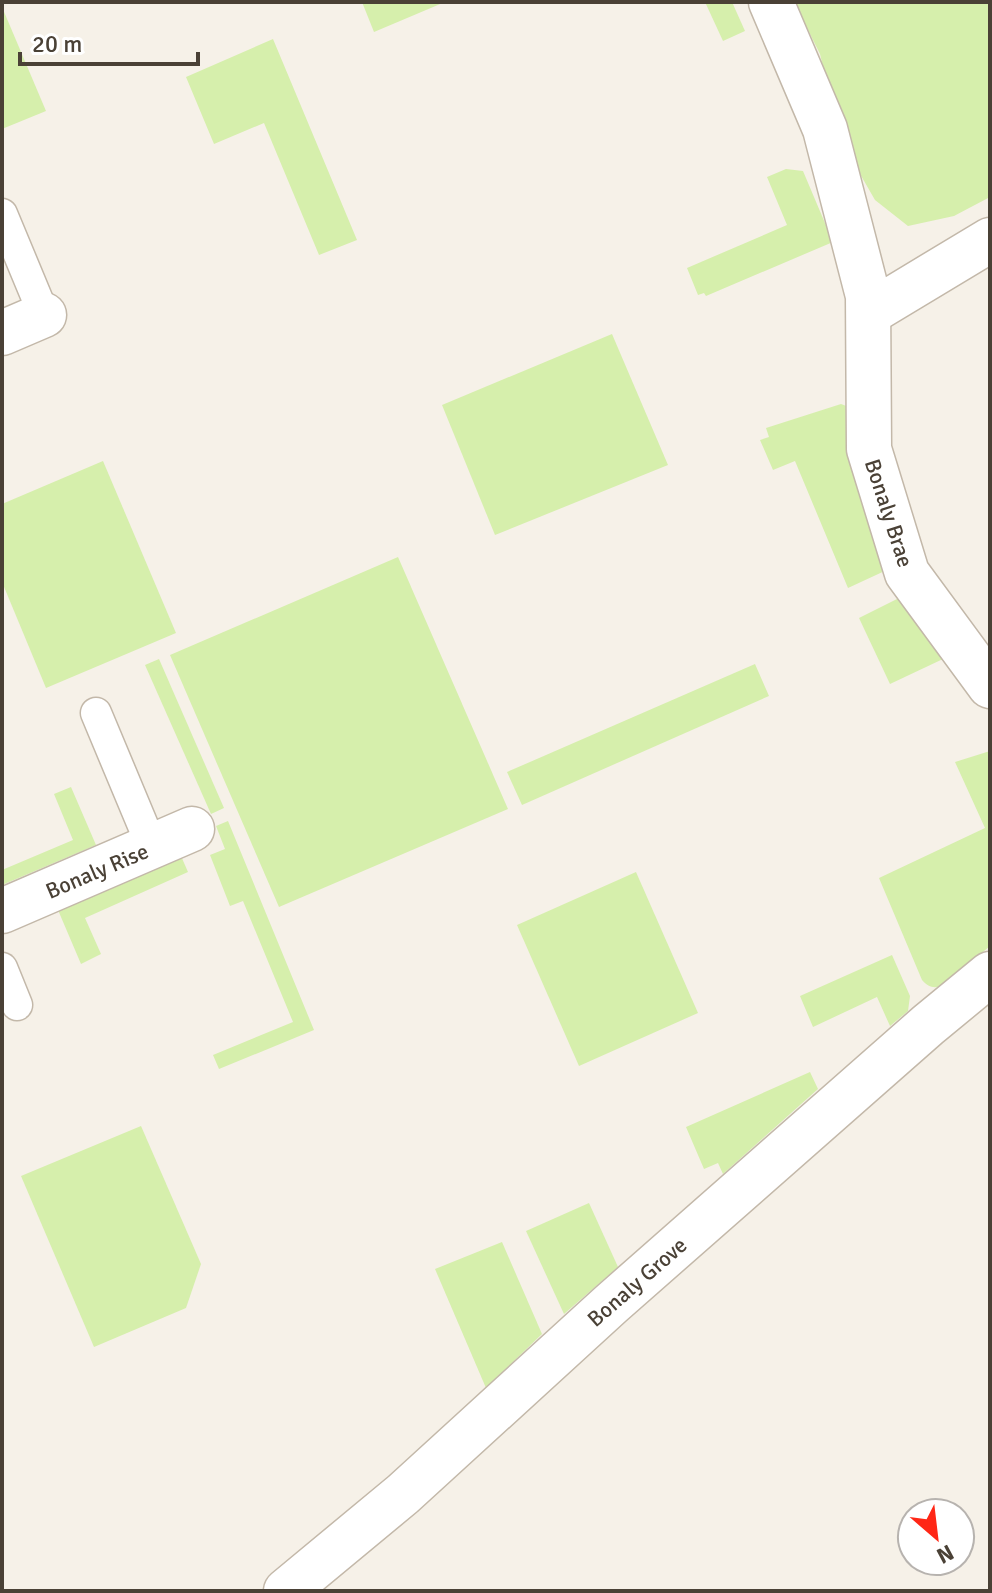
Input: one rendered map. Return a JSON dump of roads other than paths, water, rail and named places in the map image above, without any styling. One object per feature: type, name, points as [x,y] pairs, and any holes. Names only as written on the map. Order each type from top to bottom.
[{"type":"street","name":"Bonaly Brae","points":[[771,2],[825,129],[861,267],[869,313],[869,449],[907,573],[990,686]]},
{"type":"street","points":[[869,313],[990,240]]},
{"type":"street","points":[[2,333],[44,315]]},
{"type":"street","name":"Bonaly Rise","points":[[2,911],[192,829]]},
{"type":"street","name":"Bonaly Grove","points":[[286,1591],[403,1494],[611,1304],[990,974]]},
{"type":"lane","points":[[2,214],[44,315]]},
{"type":"lane","points":[[96,713],[152,847]]},
{"type":"lane","points":[[2,968],[17,1005]]}]
